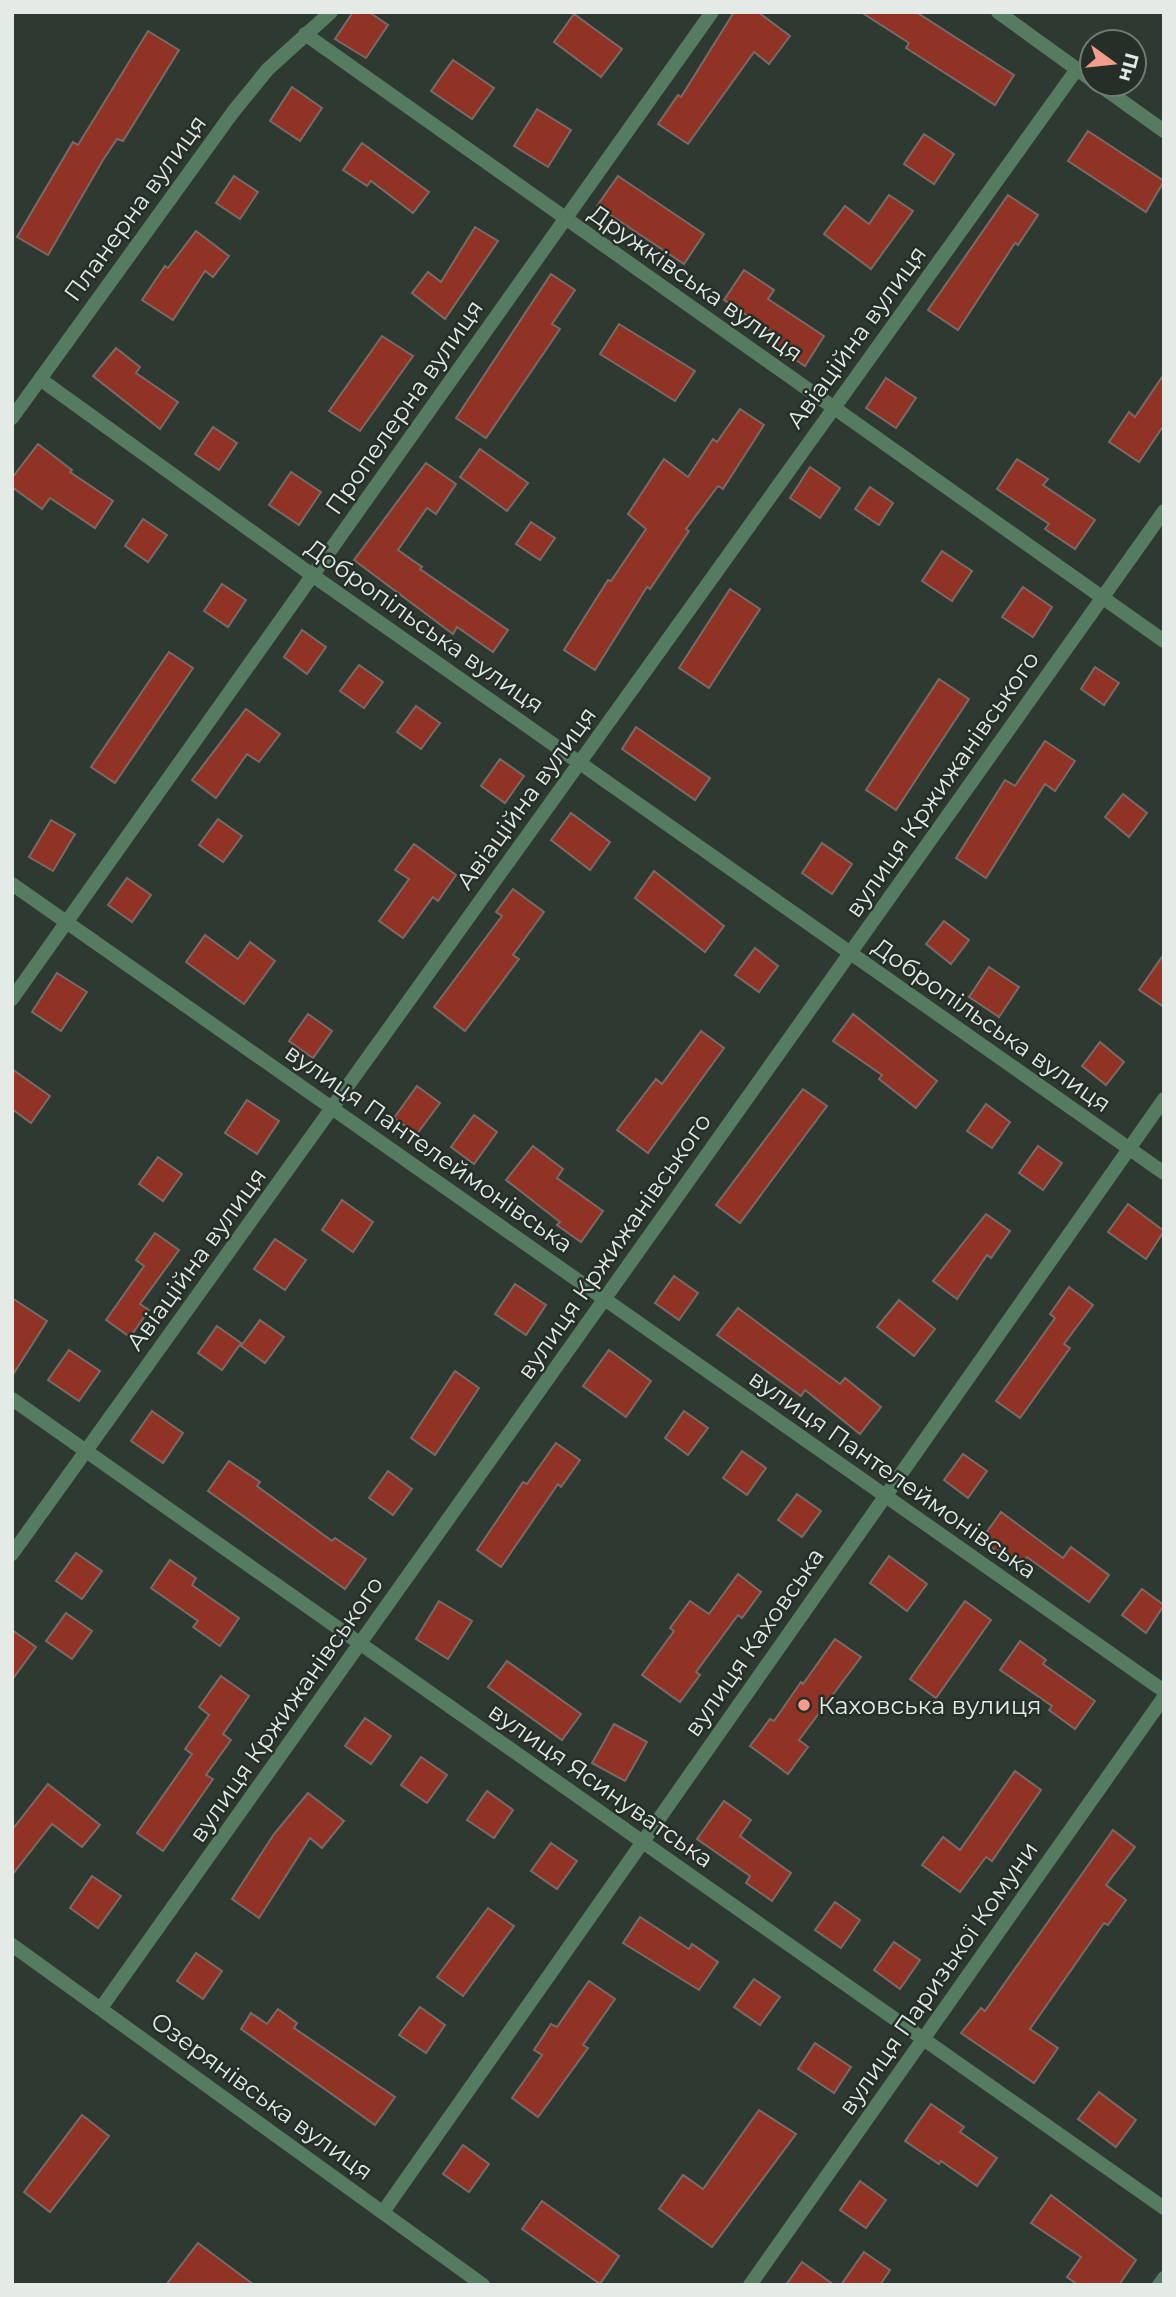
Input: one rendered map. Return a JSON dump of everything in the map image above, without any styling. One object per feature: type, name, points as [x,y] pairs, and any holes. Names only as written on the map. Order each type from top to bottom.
[{"type":"street","name":"Планерна вулиця","points":[[12,418],[233,112],[268,69],[331,12]]},
{"type":"street","name":"Пропелерна вулиця","points":[[12,999],[712,12]]},
{"type":"street","points":[[998,12],[1077,69]]},
{"type":"street","name":"Дружківська вулиця","points":[[305,34],[1164,641]]},
{"type":"street","name":"Авіаційна вулиця","points":[[12,1554],[1077,69]]},
{"type":"street","points":[[1118,98],[1164,131]]},
{"type":"street","name":"Добропільська вулиця","points":[[40,379],[579,763],[1164,1173]]},
{"type":"street","name":"вулиця Кржижанівського","points":[[101,2008],[1164,511]]},
{"type":"street","name":"вулиця Пантелеймонівська","points":[[12,884],[1164,1691]]},
{"type":"street","name":"вулиця Каховська","points":[[383,2212],[1164,1099]]},
{"type":"street","name":"вулиця Ясинуватська","points":[[12,1399],[1164,2208]]},
{"type":"street","name":"вулиця Паризької Комуни","points":[[750,2285],[1164,1697]]},
{"type":"street","name":"Озерянівська вулиця","points":[[12,1945],[483,2285]]},
{"type":"street","points":[[1159,2285],[1164,2278]]},
{"type":"building","points":[[353,12],[369,12],[388,25],[366,58],[335,39]]},
{"type":"building","points":[[734,12],[758,12],[790,36],[769,64],[754,52],[688,144],[658,124],[678,95],[681,97]]},
{"type":"building","points":[[861,12],[916,12],[1014,75],[995,105],[906,48],[909,43]]},
{"type":"building","points":[[574,14],[622,49],[601,77],[554,42]]},
{"type":"building","points":[[148,31],[179,50],[123,141],[117,139],[103,160],[48,255],[17,237],[73,142],[78,145]]},
{"type":"building","points":[[453,60],[494,88],[472,119],[431,91]]},
{"type":"building","points":[[292,87],[322,108],[300,141],[270,121]]},
{"type":"building","points":[[537,109],[571,130],[548,167],[514,146]]},
{"type":"building","points":[[1088,131],[1164,181],[1146,212],[1068,161]]},
{"type":"building","points":[[924,134],[954,154],[934,184],[904,164]]},
{"type":"building","points":[[362,143],[429,192],[413,213],[371,181],[367,186],[343,170]]},
{"type":"building","points":[[234,176],[258,192],[240,219],[216,203]]},
{"type":"building","points":[[618,176],[704,234],[684,264],[597,206]]},
{"type":"building","points":[[889,195],[913,211],[871,269],[824,234],[845,206],[869,224]]},
{"type":"building","points":[[1008,195],[1038,215],[1018,245],[1015,243],[958,330],[928,310]]},
{"type":"building","points":[[475,227],[498,241],[445,319],[412,293],[428,272],[441,282]]},
{"type":"building","points":[[196,231],[229,256],[213,277],[205,271],[173,320],[142,300],[165,266],[168,268]]},
{"type":"building","points":[[744,270],[774,290],[768,299],[824,336],[805,366],[775,346],[780,338],[724,300]]},
{"type":"building","points":[[551,274],[575,290],[552,324],[560,329],[486,438],[456,418]]},
{"type":"building","points":[[619,324],[695,371],[675,401],[600,354]]},
{"type":"building","points":[[382,336],[413,356],[360,431],[329,411]]},
{"type":"building","points":[[116,348],[140,367],[136,373],[178,402],[160,429],[93,376]]},
{"type":"building","points":[[1164,374],[1164,425],[1139,462],[1109,442],[1129,412],[1135,417]]},
{"type":"building","points":[[886,378],[916,398],[896,428],[866,408]]},
{"type":"building","points":[[740,409],[764,425],[723,489],[718,486],[686,529],[689,531],[650,589],[647,587],[595,670],[564,650],[608,580],[611,581],[646,529],[628,514],[664,459],[688,477],[713,439],[717,442]]},
{"type":"building","points":[[213,427],[237,443],[219,470],[195,454]]},
{"type":"building","points":[[38,444],[72,470],[70,472],[113,501],[95,528],[50,498],[42,509],[12,487],[12,478]]},
{"type":"building","points":[[480,449],[528,483],[507,511],[460,477]]},
{"type":"building","points":[[1017,459],[1048,479],[1043,485],[1095,520],[1075,549],[1045,529],[1049,524],[997,489]]},
{"type":"building","points":[[426,463],[456,484],[436,514],[427,508],[398,550],[422,567],[420,569],[508,630],[493,652],[457,627],[453,634],[354,560]]},
{"type":"building","points":[[810,467],[840,488],[820,518],[790,498]]},
{"type":"building","points":[[291,472],[321,492],[299,525],[269,505]]},
{"type":"building","points":[[870,487],[893,503],[879,525],[855,509]]},
{"type":"building","points":[[143,519],[167,535],[148,562],[125,546]]},
{"type":"building","points":[[531,522],[555,538],[540,560],[516,544]]},
{"type":"building","points":[[942,551],[972,571],[952,601],[922,581]]},
{"type":"building","points":[[222,584],[246,600],[228,627],[204,611]]},
{"type":"building","points":[[1023,587],[1052,607],[1033,637],[1002,617]]},
{"type":"building","points":[[730,589],[760,609],[709,688],[679,668]]},
{"type":"building","points":[[302,630],[326,647],[307,674],[284,657]]},
{"type":"building","points":[[169,652],[193,668],[115,783],[91,767]]},
{"type":"building","points":[[359,665],[383,682],[364,708],[340,691]]},
{"type":"building","points":[[1095,667],[1119,683],[1104,705],[1081,689]]},
{"type":"building","points":[[939,679],[969,699],[896,810],[866,790]]},
{"type":"building","points":[[416,706],[440,723],[421,749],[397,732]]},
{"type":"building","points":[[246,709],[280,734],[259,762],[247,754],[216,798],[192,780]]},
{"type":"building","points":[[636,727],[710,778],[695,800],[622,749]]},
{"type":"building","points":[[1045,741],[1075,761],[1055,791],[1045,784],[986,878],[956,858],[1005,780],[1015,786]]},
{"type":"building","points":[[500,759],[524,776],[505,803],[481,786]]},
{"type":"building","points":[[1123,794],[1147,813],[1129,837],[1105,817]]},
{"type":"building","points":[[571,813],[610,842],[590,870],[551,840]]},
{"type":"building","points":[[218,819],[242,836],[223,862],[199,845]]},
{"type":"building","points":[[51,820],[75,834],[53,871],[29,857]]},
{"type":"building","points":[[822,843],[852,864],[832,894],[802,873]]},
{"type":"building","points":[[414,844],[456,875],[438,901],[433,897],[403,938],[379,921],[409,879],[395,870]]},
{"type":"building","points":[[654,871],[724,926],[705,952],[635,898]]},
{"type":"building","points":[[127,878],[151,895],[132,922],[108,905]]},
{"type":"building","points":[[513,889],[544,912],[513,955],[519,959],[465,1031],[434,1007],[502,916],[496,912]]},
{"type":"building","points":[[944,921],[969,940],[951,964],[926,944]]},
{"type":"building","points":[[205,935],[238,959],[250,942],[275,961],[244,1004],[186,962]]},
{"type":"building","points":[[755,948],[778,966],[759,992],[735,975]]},
{"type":"building","points":[[1164,954],[1164,1007],[1139,990]]},
{"type":"building","points":[[989,967],[1019,987],[999,1017],[969,997]]},
{"type":"building","points":[[57,973],[87,992],[61,1031],[32,1012]]},
{"type":"building","points":[[308,1014],[332,1031],[313,1058],[289,1041]]},
{"type":"building","points":[[853,1014],[937,1081],[916,1108],[879,1079],[882,1075],[833,1041]]},
{"type":"building","points":[[701,1031],[724,1048],[648,1153],[617,1130],[656,1079],[662,1084]]},
{"type":"building","points":[[1100,1042],[1124,1062],[1106,1085],[1082,1066]]},
{"type":"building","points":[[12,1069],[50,1096],[31,1123],[12,1109]]},
{"type":"building","points":[[417,1086],[440,1103],[417,1134],[394,1118]]},
{"type":"building","points":[[803,1089],[827,1106],[740,1223],[716,1205]]},
{"type":"building","points":[[247,1100],[279,1121],[257,1154],[225,1133]]},
{"type":"building","points":[[986,1104],[1010,1122],[992,1148],[967,1131]]},
{"type":"building","points":[[474,1115],[497,1132],[474,1164],[451,1147]]},
{"type":"building","points":[[533,1146],[563,1169],[557,1178],[603,1211],[581,1242],[557,1225],[560,1222],[506,1180]]},
{"type":"building","points":[[1038,1146],[1062,1163],[1043,1190],[1019,1173]]},
{"type":"building","points":[[158,1157],[182,1174],[163,1201],[139,1184]]},
{"type":"building","points":[[342,1200],[373,1222],[353,1252],[322,1230]]},
{"type":"building","points":[[1128,1204],[1164,1231],[1146,1259],[1108,1232]]},
{"type":"building","points":[[986,1214],[1010,1231],[991,1258],[987,1255],[957,1299],[933,1281]]},
{"type":"building","points":[[155,1233],[179,1250],[140,1304],[149,1310],[130,1337],[106,1320],[144,1266],[136,1260]]},
{"type":"building","points":[[275,1239],[306,1260],[285,1290],[254,1269]]},
{"type":"building","points":[[674,1276],[698,1293],[679,1320],[655,1303]]},
{"type":"building","points":[[515,1284],[546,1305],[526,1335],[495,1314]]},
{"type":"building","points":[[1069,1287],[1093,1305],[1064,1344],[1070,1348],[1020,1418],[996,1401],[1055,1318],[1050,1314]]},
{"type":"building","points":[[12,1298],[47,1321],[12,1376]]},
{"type":"building","points":[[899,1300],[935,1329],[914,1356],[877,1327]]},
{"type":"building","points":[[738,1308],[840,1384],[845,1378],[881,1407],[860,1434],[805,1390],[801,1396],[717,1335]]},
{"type":"building","points":[[260,1320],[284,1337],[265,1363],[241,1346]]},
{"type":"building","points":[[217,1326],[241,1343],[222,1370],[198,1353]]},
{"type":"building","points":[[69,1350],[100,1371],[79,1401],[48,1380]]},
{"type":"building","points":[[609,1350],[651,1381],[626,1417],[583,1386]]},
{"type":"building","points":[[455,1371],[479,1388],[435,1455],[411,1438]]},
{"type":"building","points":[[152,1411],[183,1433],[163,1463],[131,1441]]},
{"type":"building","points":[[684,1411],[708,1428],[688,1455],[665,1438]]},
{"type":"building","points":[[556,1443],[580,1460],[561,1487],[558,1484],[501,1567],[477,1550],[523,1482],[527,1484]]},
{"type":"building","points":[[742,1451],[766,1468],[747,1495],[723,1478]]},
{"type":"building","points":[[963,1454],[987,1471],[968,1498],[944,1480]]},
{"type":"building","points":[[229,1461],[260,1482],[257,1486],[332,1541],[335,1538],[366,1559],[345,1589],[208,1491]]},
{"type":"building","points":[[388,1471],[412,1489],[393,1515],[369,1498]]},
{"type":"building","points":[[797,1494],[821,1511],[802,1537],[778,1520]]},
{"type":"building","points":[[1001,1512],[1063,1558],[1071,1547],[1109,1575],[1089,1602],[1027,1557],[1019,1567],[981,1540]]},
{"type":"building","points":[[76,1553],[102,1571],[82,1599],[56,1581]]},
{"type":"building","points":[[889,1556],[927,1584],[907,1611],[870,1583]]},
{"type":"building","points":[[170,1560],[196,1578],[192,1585],[239,1618],[220,1646],[193,1627],[198,1621],[151,1588]]},
{"type":"building","points":[[738,1574],[761,1592],[742,1618],[738,1615],[696,1672],[700,1675],[680,1702],[642,1675],[674,1631],[670,1628],[690,1601],[709,1614]]},
{"type":"building","points":[[1142,1589],[1164,1605],[1146,1633],[1122,1615]]},
{"type":"building","points":[[439,1601],[472,1621],[448,1659],[416,1639]]},
{"type":"building","points":[[965,1601],[991,1620],[936,1698],[910,1679]]},
{"type":"building","points":[[66,1613],[92,1631],[72,1659],[46,1641]]},
{"type":"building","points":[[12,1630],[36,1647],[12,1680]]},
{"type":"building","points":[[835,1639],[861,1657],[799,1740],[808,1747],[788,1774],[750,1746],[770,1719],[774,1721]]},
{"type":"building","points":[[1020,1641],[1046,1660],[1043,1664],[1095,1701],[1075,1729],[1049,1710],[1052,1706],[1000,1670]]},
{"type":"building","points":[[507,1661],[581,1714],[562,1740],[488,1687]]},
{"type":"building","points":[[221,1676],[249,1696],[223,1734],[231,1740],[206,1775],[213,1779],[163,1851],[137,1833],[192,1754],[185,1749],[209,1715],[199,1707]]},
{"type":"building","points":[[365,1718],[391,1736],[371,1764],[345,1746]]},
{"type":"building","points":[[614,1724],[647,1742],[625,1781],[592,1763]]},
{"type":"building","points":[[421,1757],[447,1775],[427,1803],[401,1785]]},
{"type":"building","points":[[1015,1771],[1041,1790],[992,1861],[986,1857],[960,1892],[922,1865],[943,1837],[960,1850]]},
{"type":"building","points":[[48,1784],[100,1825],[82,1847],[52,1824],[12,1875],[12,1830]]},
{"type":"building","points":[[487,1791],[513,1810],[494,1838],[467,1820]]},
{"type":"building","points":[[308,1793],[344,1821],[322,1848],[310,1838],[259,1918],[232,1899],[274,1834]]},
{"type":"building","points":[[724,1801],[751,1820],[740,1836],[791,1873],[772,1901],[746,1883],[750,1876],[697,1839]]},
{"type":"building","points":[[1113,1830],[1135,1847],[1106,1885],[1126,1900],[1108,1925],[1104,1923],[1030,2029],[1058,2048],[1034,2083],[961,2033],[981,2008],[985,2011]]},
{"type":"building","points":[[551,1843],[577,1861],[557,1889],[531,1871]]},
{"type":"building","points":[[92,1876],[121,1896],[98,1928],[70,1908]]},
{"type":"building","points":[[835,1902],[860,1920],[841,1948],[815,1930]]},
{"type":"building","points":[[488,1908],[514,1926],[463,1996],[437,1977]]},
{"type":"building","points":[[640,1917],[689,1949],[692,1944],[718,1962],[699,1990],[623,1943]]},
{"type":"building","points":[[894,1942],[920,1960],[900,1989],[874,1970]]},
{"type":"building","points":[[196,1953],[222,1971],[203,1999],[177,1981]]},
{"type":"building","points":[[754,1979],[780,1997],[760,2025],[734,2007]]},
{"type":"building","points":[[589,1981],[615,1999],[583,2045],[588,2048],[538,2117],[512,2098],[542,2055],[534,2050],[551,2024],[557,2027]]},
{"type":"building","points":[[420,2007],[445,2025],[426,2053],[399,2035]]},
{"type":"building","points":[[278,2009],[297,2023],[294,2028],[395,2097],[375,2125],[241,2029],[251,2013],[267,2024]]},
{"type":"building","points":[[815,2043],[851,2067],[834,2093],[798,2069]]},
{"type":"building","points":[[1099,2092],[1136,2120],[1116,2147],[1078,2119]]},
{"type":"building","points":[[931,2104],[964,2127],[960,2132],[997,2158],[977,2186],[941,2161],[939,2164],[905,2141]]},
{"type":"building","points":[[759,2110],[796,2134],[712,2247],[659,2209],[683,2175],[703,2189]]},
{"type":"building","points":[[82,2115],[109,2136],[50,2212],[24,2192]]},
{"type":"building","points":[[463,2145],[489,2164],[469,2192],[443,2174]]},
{"type":"building","points":[[860,2181],[886,2200],[866,2228],[840,2210]]},
{"type":"building","points":[[1051,2195],[1136,2260],[1119,2285],[1078,2285],[1067,2277],[1081,2257],[1031,2223]]},
{"type":"building","points":[[542,2201],[619,2256],[600,2284],[522,2229]]},
{"type":"building","points":[[198,2243],[254,2285],[166,2285]]},
{"type":"building","points":[[864,2252],[890,2270],[880,2285],[841,2285]]},
{"type":"building","points":[[802,2262],[834,2285],[786,2285]]},
{"type":"place","name":"Каховська вулиця","points":[[804,1705]]}]
